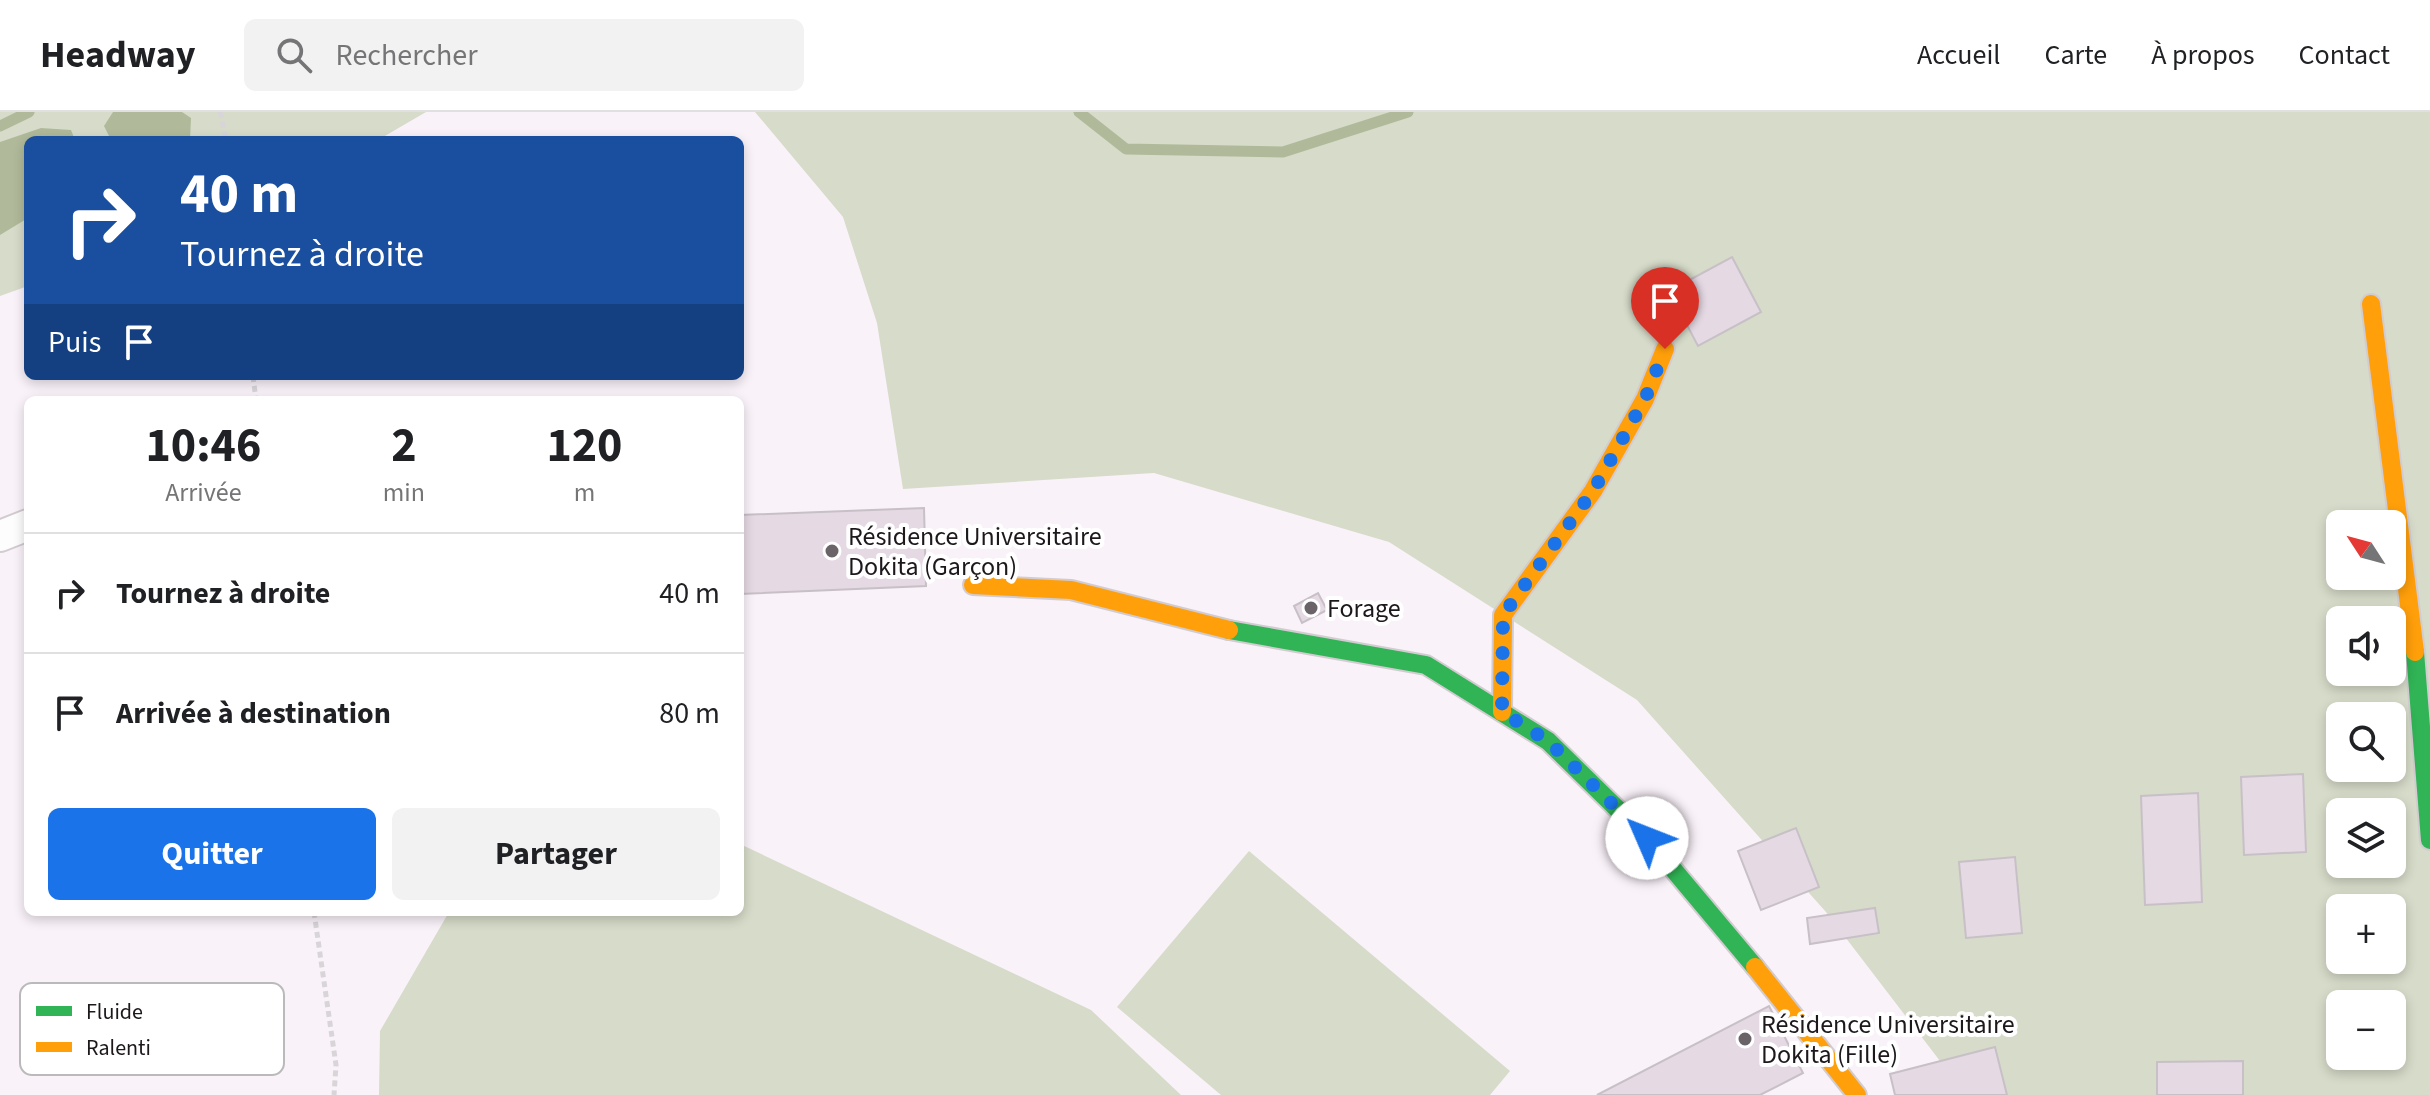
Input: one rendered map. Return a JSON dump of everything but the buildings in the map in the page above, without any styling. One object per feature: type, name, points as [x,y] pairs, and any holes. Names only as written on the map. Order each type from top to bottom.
[{"type":"street","points":[[2371,304],[2411,604],[2427,750],[2430,840]]},
{"type":"street","points":[[1502,712],[1503,615],[1593,491],[1645,399],[1665,349]]},
{"type":"street","points":[[0,536],[24,527]]},
{"type":"street","points":[[973,585],[1071,590],[1215,627],[1426,665],[1548,741],[1647,838],[1830,1057],[1857,1095]]},
{"type":"path","points":[[220,112],[225,136]]},
{"type":"path","points":[[315,916],[336,1065],[334,1095]]},
{"type":"shaded area","points":[[0,112],[426,112],[385,136],[24,136],[24,287],[0,296]]},
{"type":"shaded area","points":[[113,112],[182,112],[191,118],[190,136],[109,136],[104,126]]},
{"type":"shaded area","points":[[755,112],[2430,112],[2430,1095],[1966,1095],[1826,912],[1637,700],[1389,542],[1154,473],[903,489],[877,323],[843,217]]},
{"type":"shaded area","points":[[41,128],[71,130],[73,136],[24,136],[24,220],[0,235],[0,142]]},
{"type":"shaded area","points":[[744,846],[1091,1010],[1181,1095],[379,1095],[380,1031],[447,916],[744,916]]},
{"type":"shaded area","points":[[1249,851],[1510,1071],[1490,1095],[1221,1095],[1117,1007]]},
{"type":"waterway","points":[[0,126],[29,112]]},
{"type":"waterway","points":[[1079,112],[1126,149],[1283,152],[1408,112]]},
{"type":"traffic: fast","points":[[1229,630],[1426,665],[1548,741],[1647,838],[1755,967]]},
{"type":"traffic: fast","points":[[2415,652],[2430,840]]},
{"type":"traffic: slow","points":[[2371,304],[2415,652]]},
{"type":"traffic: slow","points":[[1502,712],[1503,615],[1593,491],[1645,399],[1665,349]]},
{"type":"traffic: slow","points":[[973,585],[1071,590],[1229,630]]},
{"type":"traffic: slow","points":[[1755,967],[1857,1095]]},
{"type":"place","name":"Résidence Universitaire Dokita (Garçon)","points":[[832,551]]},
{"type":"place","name":"Forage","points":[[1311,608]]},
{"type":"place","name":"Résidence Universitaire Dokita (Fille)","points":[[1745,1039]]},
{"type":"route","points":[[1647,838],[1548,741],[1502,712],[1503,615],[1593,491],[1645,399],[1665,349]]}]
